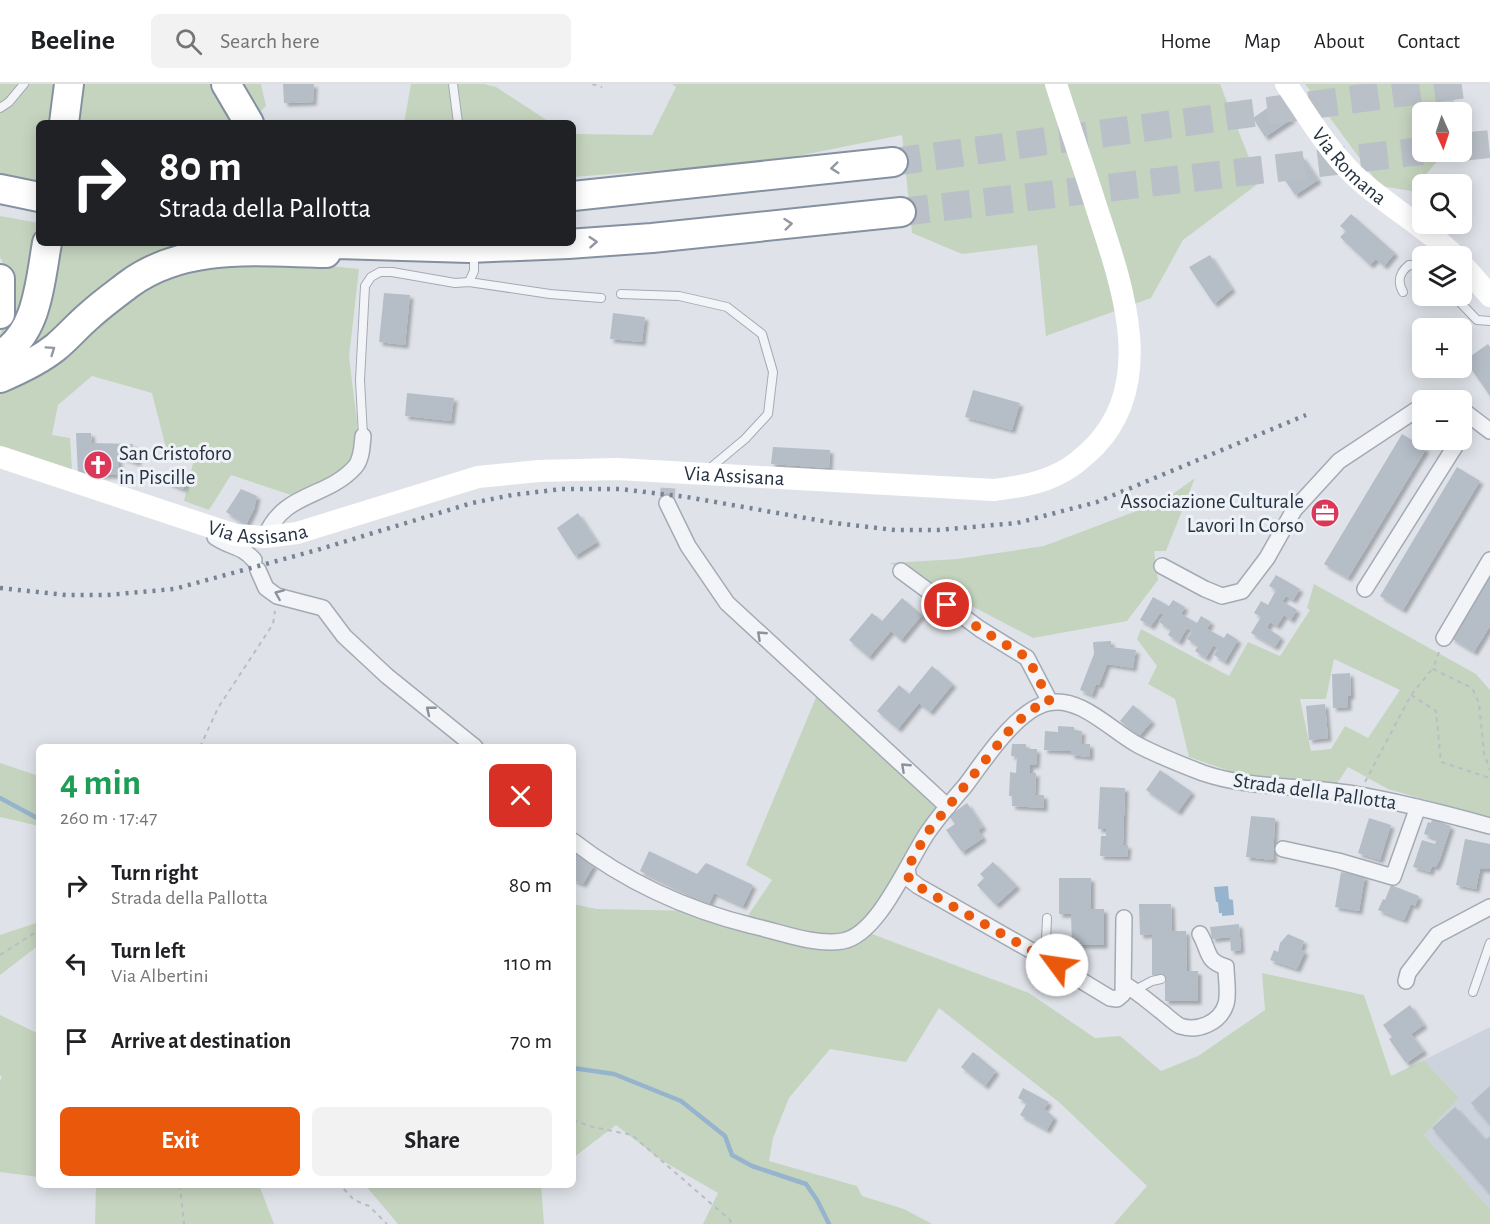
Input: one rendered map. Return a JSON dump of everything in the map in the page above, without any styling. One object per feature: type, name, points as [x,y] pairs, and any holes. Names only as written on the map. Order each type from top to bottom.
[{"type":"highway","points":[[64,120],[69,84]]},
{"type":"highway","points":[[228,87],[230,120]]},
{"type":"highway","points":[[228,87],[247,120]]},
{"type":"highway","points":[[576,196],[893,162]]},
{"type":"highway","points":[[0,179],[36,185]]},
{"type":"highway","points":[[576,188],[597,185],[649,188]]},
{"type":"highway","points":[[0,189],[36,196]]},
{"type":"highway","points":[[0,206],[36,212]]},
{"type":"highway","points":[[576,245],[901,212]]},
{"type":"highway","points":[[0,356],[20,337],[29,323],[36,305],[46,246]]},
{"type":"highway","points":[[350,246],[472,254]]},
{"type":"highway","points":[[0,378],[21,369],[55,348],[90,315],[132,282],[159,268],[186,259],[222,251],[472,254],[562,246]]},
{"type":"highway","points":[[0,279],[0,315]]},
{"type":"main road","name":"Via Assisana","points":[[0,457],[236,535],[265,537],[297,533],[478,477],[539,471],[617,469],[668,488],[704,474],[994,490],[1026,485],[1061,473],[1088,453],[1107,433],[1124,397],[1130,363],[1127,317],[1117,269],[1056,84]]},
{"type":"main road","name":"Via Romana","points":[[1286,84],[1330,149],[1356,176],[1444,246]]},
{"type":"main road","points":[[1472,275],[1490,296]]},
{"type":"street","points":[[1162,566],[1222,596],[1242,591],[1268,558],[1293,510],[1339,461],[1412,413]]},
{"type":"street","points":[[1472,417],[1490,431]]},
{"type":"street","points":[[265,537],[271,522],[284,509],[336,482],[356,466],[362,453],[363,436]]},
{"type":"street","points":[[1365,589],[1452,450]]},
{"type":"street","points":[[668,488],[688,546],[727,603],[948,807]]},
{"type":"street","points":[[213,528],[215,537],[227,545],[245,549],[256,565],[266,588],[277,596],[323,608],[344,636],[387,675],[471,744]]},
{"type":"street","points":[[1444,638],[1490,560]]},
{"type":"street","points":[[576,843],[597,860],[633,881],[700,911],[823,942],[845,940],[864,931],[882,909],[927,833],[1012,727],[1032,709],[1050,702],[1028,658],[980,629],[901,571]]},
{"type":"street","name":"Strada della Pallotta","points":[[1050,702],[1070,704],[1092,713],[1136,744],[1204,773],[1245,784],[1358,795],[1418,807],[1490,826]]},
{"type":"street","points":[[1283,849],[1338,861],[1393,877],[1418,807]]},
{"type":"street","points":[[907,869],[909,879],[918,886],[1110,998],[1117,999],[1130,987]]},
{"type":"street","points":[[1406,981],[1408,973],[1437,935],[1490,907]]},
{"type":"street","points":[[1124,918],[1130,987],[1179,1025],[1192,1028],[1205,1026],[1216,1019],[1226,1004],[1226,967],[1215,964],[1210,958],[1200,934]]},
{"type":"lane","points":[[0,108],[9,102],[24,84]]},
{"type":"lane","points":[[453,84],[458,120]]},
{"type":"lane","points":[[469,282],[474,271],[472,254]]},
{"type":"lane","points":[[1403,292],[1399,278],[1402,271],[1409,265],[1412,265]]},
{"type":"lane","points":[[363,436],[360,380],[365,286],[371,277],[380,272],[392,272],[455,283],[469,282],[550,294],[601,298]]},
{"type":"lane","points":[[621,294],[679,296],[727,308],[762,334],[773,372],[768,414],[745,440],[704,474]]},
{"type":"lane","points":[[1464,306],[1477,320],[1490,321]]},
{"type":"lane","points":[[1039,955],[1046,941],[1047,918]]},
{"type":"lane","points":[[1473,992],[1490,943]]},
{"type":"lane","points":[[1130,987],[1161,979]]},
{"type":"path","points":[[592,84],[602,87]]},
{"type":"path","points":[[201,744],[218,708],[273,624],[277,596]]},
{"type":"path","points":[[1358,795],[1411,695],[1433,669],[1444,638]]},
{"type":"path","points":[[1433,669],[1472,688],[1479,703],[1484,753],[1490,770]]},
{"type":"path","points":[[1411,695],[1436,711],[1441,762],[1490,778]]},
{"type":"path","points":[[0,955],[36,932]]},
{"type":"path","points":[[576,1121],[632,1135],[730,1220],[731,1224]]},
{"type":"path","points":[[180,1188],[184,1224]]},
{"type":"path","points":[[343,1188],[354,1200],[369,1206],[387,1224]]},
{"type":"shaded area","points":[[1490,1027],[1490,1209],[1424,1135],[1459,1098],[1424,1060]]},
{"type":"green space","points":[[0,84],[261,84],[266,106],[252,120],[36,120],[36,180],[0,174]]},
{"type":"green space","points":[[411,84],[484,84],[496,87],[546,120],[405,120]]},
{"type":"green space","points":[[672,84],[1220,84],[1259,183],[1183,240],[1151,298],[1046,336],[1037,245],[962,254],[912,233],[902,135],[768,162],[576,177],[576,134],[652,135],[676,87]]},
{"type":"green space","points":[[1305,84],[1445,84],[1455,102],[1412,102],[1412,162],[1437,162],[1426,174],[1412,174],[1412,191],[1380,186]]},
{"type":"green space","points":[[0,216],[36,222],[36,246],[30,295],[17,324],[0,343],[5,267],[0,257]]},
{"type":"green space","points":[[52,246],[183,246],[196,248],[19,365]]},
{"type":"green space","points":[[246,261],[302,263],[359,269],[349,357],[357,422],[356,456],[337,475],[294,496],[231,475],[209,510],[184,501],[193,463],[166,448],[152,393],[92,376],[58,405],[52,435],[70,438],[72,470],[0,449],[0,390],[179,269]]},
{"type":"green space","points":[[1195,478],[1166,551],[1154,551],[1158,580],[1127,621],[1033,638],[890,563],[958,559],[1044,546],[1163,501]]},
{"type":"green space","points":[[1314,584],[1476,674],[1490,690],[1490,818],[1388,789],[1348,767],[1336,785],[1241,775],[1189,757],[1175,699],[1148,684],[1157,666],[1137,639],[1141,629],[1229,676],[1248,642],[1280,656],[1310,610],[1307,608]],"holes":[[[1334,659],[1400,690],[1368,738],[1345,726],[1331,749],[1311,751],[1300,699],[1326,699]]]},
{"type":"green space","points":[[820,688],[948,807],[864,931],[1029,993],[1095,1038],[1120,1036],[1161,1071],[1198,1056],[1265,1010],[1262,973],[1364,995],[1391,1076],[1424,1060],[1459,1098],[1424,1135],[1490,1209],[1490,1224],[1114,1224],[1147,1186],[1060,1103],[939,1008],[906,1062],[830,1049],[789,1098],[773,1138],[769,1161],[857,1186],[862,1196],[904,1209],[932,1224],[703,1224],[718,1193],[661,1160],[616,1125],[576,1156],[576,905],[597,909],[700,911],[743,923],[772,880],[746,865]]},
{"type":"green space","points":[[0,763],[36,775],[36,825],[0,817]]},
{"type":"green space","points":[[36,923],[36,947],[0,975],[0,935]]},
{"type":"green space","points":[[0,1015],[36,1033],[36,1177],[0,1172],[0,1081],[2,1077],[0,1075]]},
{"type":"green space","points":[[96,1188],[260,1188],[274,1224],[95,1224]]},
{"type":"green space","points":[[368,1188],[541,1188],[544,1224],[398,1224]]},
{"type":"water","points":[[1228,886],[1229,899],[1233,900],[1234,915],[1222,916],[1222,913],[1219,913],[1214,887]]},
{"type":"building","points":[[283,84],[314,84],[313,102],[284,103]]},
{"type":"building","points":[[1279,100],[1292,119],[1265,137],[1253,118]]},
{"type":"building","points":[[1302,156],[1318,180],[1295,195],[1279,171]]},
{"type":"building","points":[[1351,214],[1395,253],[1384,266],[1376,259],[1370,265],[1340,237],[1346,231],[1340,226]]},
{"type":"building","points":[[1210,255],[1232,289],[1214,304],[1189,267]]},
{"type":"building","points":[[384,293],[410,295],[405,345],[379,342]]},
{"type":"building","points":[[613,313],[645,317],[642,342],[610,339]]},
{"type":"building","points":[[1488,344],[1490,347],[1490,396],[1472,370],[1472,355]]},
{"type":"building","points":[[973,390],[1020,403],[1012,430],[965,417]]},
{"type":"building","points":[[407,393],[454,398],[451,421],[405,416]]},
{"type":"building","points":[[76,433],[91,433],[92,443],[133,444],[131,453],[139,455],[137,463],[119,456],[118,475],[78,475]]},
{"type":"building","points":[[1402,434],[1412,440],[1412,450],[1425,450],[1348,578],[1324,564]]},
{"type":"building","points":[[773,447],[830,450],[829,468],[771,464]]},
{"type":"building","points":[[1457,467],[1480,481],[1403,610],[1380,596]]},
{"type":"building","points":[[170,470],[187,478],[183,489],[166,482]]},
{"type":"building","points":[[241,489],[257,496],[254,509],[246,525],[226,512]]},
{"type":"building","points":[[578,513],[597,542],[575,556],[557,528]]},
{"type":"building","points":[[1490,573],[1490,626],[1474,652],[1451,638]]},
{"type":"building","points":[[1276,575],[1300,589],[1293,600],[1286,596],[1282,601],[1297,610],[1291,620],[1284,615],[1277,626],[1270,622],[1267,628],[1281,637],[1275,647],[1251,633],[1261,617],[1254,613],[1261,601],[1268,605],[1276,590],[1269,586]]},
{"type":"building","points":[[1153,597],[1169,606],[1173,600],[1185,607],[1181,614],[1197,623],[1201,616],[1211,622],[1207,629],[1224,638],[1227,633],[1238,640],[1225,662],[1214,655],[1218,648],[1213,645],[1206,658],[1195,651],[1203,638],[1197,645],[1187,639],[1192,631],[1187,628],[1179,642],[1168,635],[1171,630],[1159,622],[1164,615],[1160,613],[1151,626],[1140,620]]},
{"type":"building","points":[[902,598],[922,615],[901,640],[891,631],[869,657],[849,640],[872,613],[882,621]]},
{"type":"building","points":[[1111,641],[1111,647],[1136,650],[1133,668],[1107,664],[1099,685],[1096,684],[1092,695],[1080,690],[1094,654],[1093,642]]},
{"type":"building","points":[[932,666],[953,684],[930,712],[919,703],[898,729],[877,711],[899,685],[909,694]]},
{"type":"building","points":[[1350,673],[1351,696],[1348,696],[1348,707],[1333,708],[1332,674]]},
{"type":"building","points":[[1325,704],[1328,738],[1309,740],[1306,706]]},
{"type":"building","points":[[1133,705],[1152,721],[1139,736],[1120,721]]},
{"type":"building","points":[[1058,726],[1074,727],[1074,730],[1082,731],[1081,744],[1090,744],[1090,757],[1071,755],[1071,751],[1044,750],[1045,731],[1058,732]]},
{"type":"building","points":[[1012,744],[1026,744],[1026,749],[1037,749],[1036,765],[1030,765],[1030,773],[1036,773],[1035,795],[1044,795],[1044,808],[1012,806],[1012,796],[1009,796],[1010,772],[1016,773],[1017,756],[1011,756]]},
{"type":"building","points":[[1160,770],[1192,792],[1178,812],[1146,790]]},
{"type":"building","points":[[1100,787],[1125,788],[1123,845],[1128,845],[1127,857],[1100,856],[1101,836],[1106,836],[1106,829],[1098,829]]},
{"type":"building","points":[[967,803],[983,827],[978,830],[983,838],[962,852],[946,830],[955,824],[949,816]]},
{"type":"building","points":[[1251,816],[1275,818],[1273,860],[1246,857]]},
{"type":"building","points":[[1369,818],[1391,825],[1380,860],[1358,853]]},
{"type":"building","points":[[1432,819],[1451,826],[1440,859],[1436,867],[1432,866],[1430,872],[1413,867],[1422,840],[1435,844],[1437,839],[1424,834],[1428,822],[1431,823]]},
{"type":"building","points":[[1465,839],[1490,844],[1490,869],[1480,869],[1476,889],[1456,885]]},
{"type":"building","points":[[649,851],[697,874],[706,863],[753,885],[743,906],[714,893],[709,904],[640,871]]},
{"type":"building","points":[[576,854],[594,865],[583,884],[576,881]]},
{"type":"building","points":[[993,862],[1017,886],[996,905],[977,885],[984,878],[980,874]]},
{"type":"building","points":[[1341,872],[1365,876],[1359,911],[1335,907]]},
{"type":"building","points":[[1059,878],[1091,878],[1091,909],[1104,909],[1104,945],[1072,945],[1071,914],[1059,914]]},
{"type":"building","points":[[1391,885],[1419,896],[1415,906],[1411,904],[1404,920],[1378,910]]},
{"type":"building","points":[[1139,904],[1171,904],[1172,931],[1186,931],[1187,971],[1198,971],[1198,1001],[1165,1001],[1165,975],[1152,975],[1152,934],[1140,935]]},
{"type":"building","points":[[1239,924],[1241,950],[1231,951],[1230,937],[1212,939],[1210,927]]},
{"type":"building","points":[[1288,934],[1304,941],[1301,950],[1305,951],[1297,969],[1270,960],[1274,950],[1278,952],[1280,943]]},
{"type":"building","points":[[1410,1005],[1424,1025],[1411,1034],[1424,1051],[1406,1063],[1389,1039],[1392,1037],[1383,1025]]},
{"type":"building","points":[[973,1052],[996,1071],[985,1086],[961,1067]]},
{"type":"building","points":[[1490,1086],[1490,1125],[1471,1103]]},
{"type":"building","points":[[1023,1088],[1049,1102],[1044,1109],[1054,1117],[1047,1130],[1020,1115],[1027,1103],[1018,1098]]},
{"type":"building","points":[[1455,1107],[1485,1140],[1490,1136],[1490,1194],[1432,1128]]},
{"type":"waterway","points":[[0,798],[36,817]]},
{"type":"waterway","points":[[576,1068],[614,1074],[681,1101],[725,1136],[732,1155],[752,1166],[806,1184],[829,1224]]},
{"type":"tunnel","points":[[893,162],[1466,84]]},
{"type":"tunnel","points":[[1472,146],[1490,144]]},
{"type":"tunnel","points":[[901,212],[1412,152]]},
{"type":"tunnel","points":[[667,503],[668,488]]},
{"type":"railway","points":[[0,588],[66,595],[107,595],[174,589],[317,550],[472,503],[562,489],[620,489],[687,497],[834,523],[895,530],[938,530],[1017,523],[1097,502],[1306,415]]},
{"type":"place","name":"San Cristoforo in Piscille","points":[[98,465]]},
{"type":"place","name":"Associazione Culturale Lavori In Corso","points":[[1325,513]]},
{"type":"route","points":[[947,605],[980,629],[1028,658],[1050,702],[1032,709],[1012,727],[961,790],[927,833],[907,869],[909,879],[924,890],[1057,965]]}]
